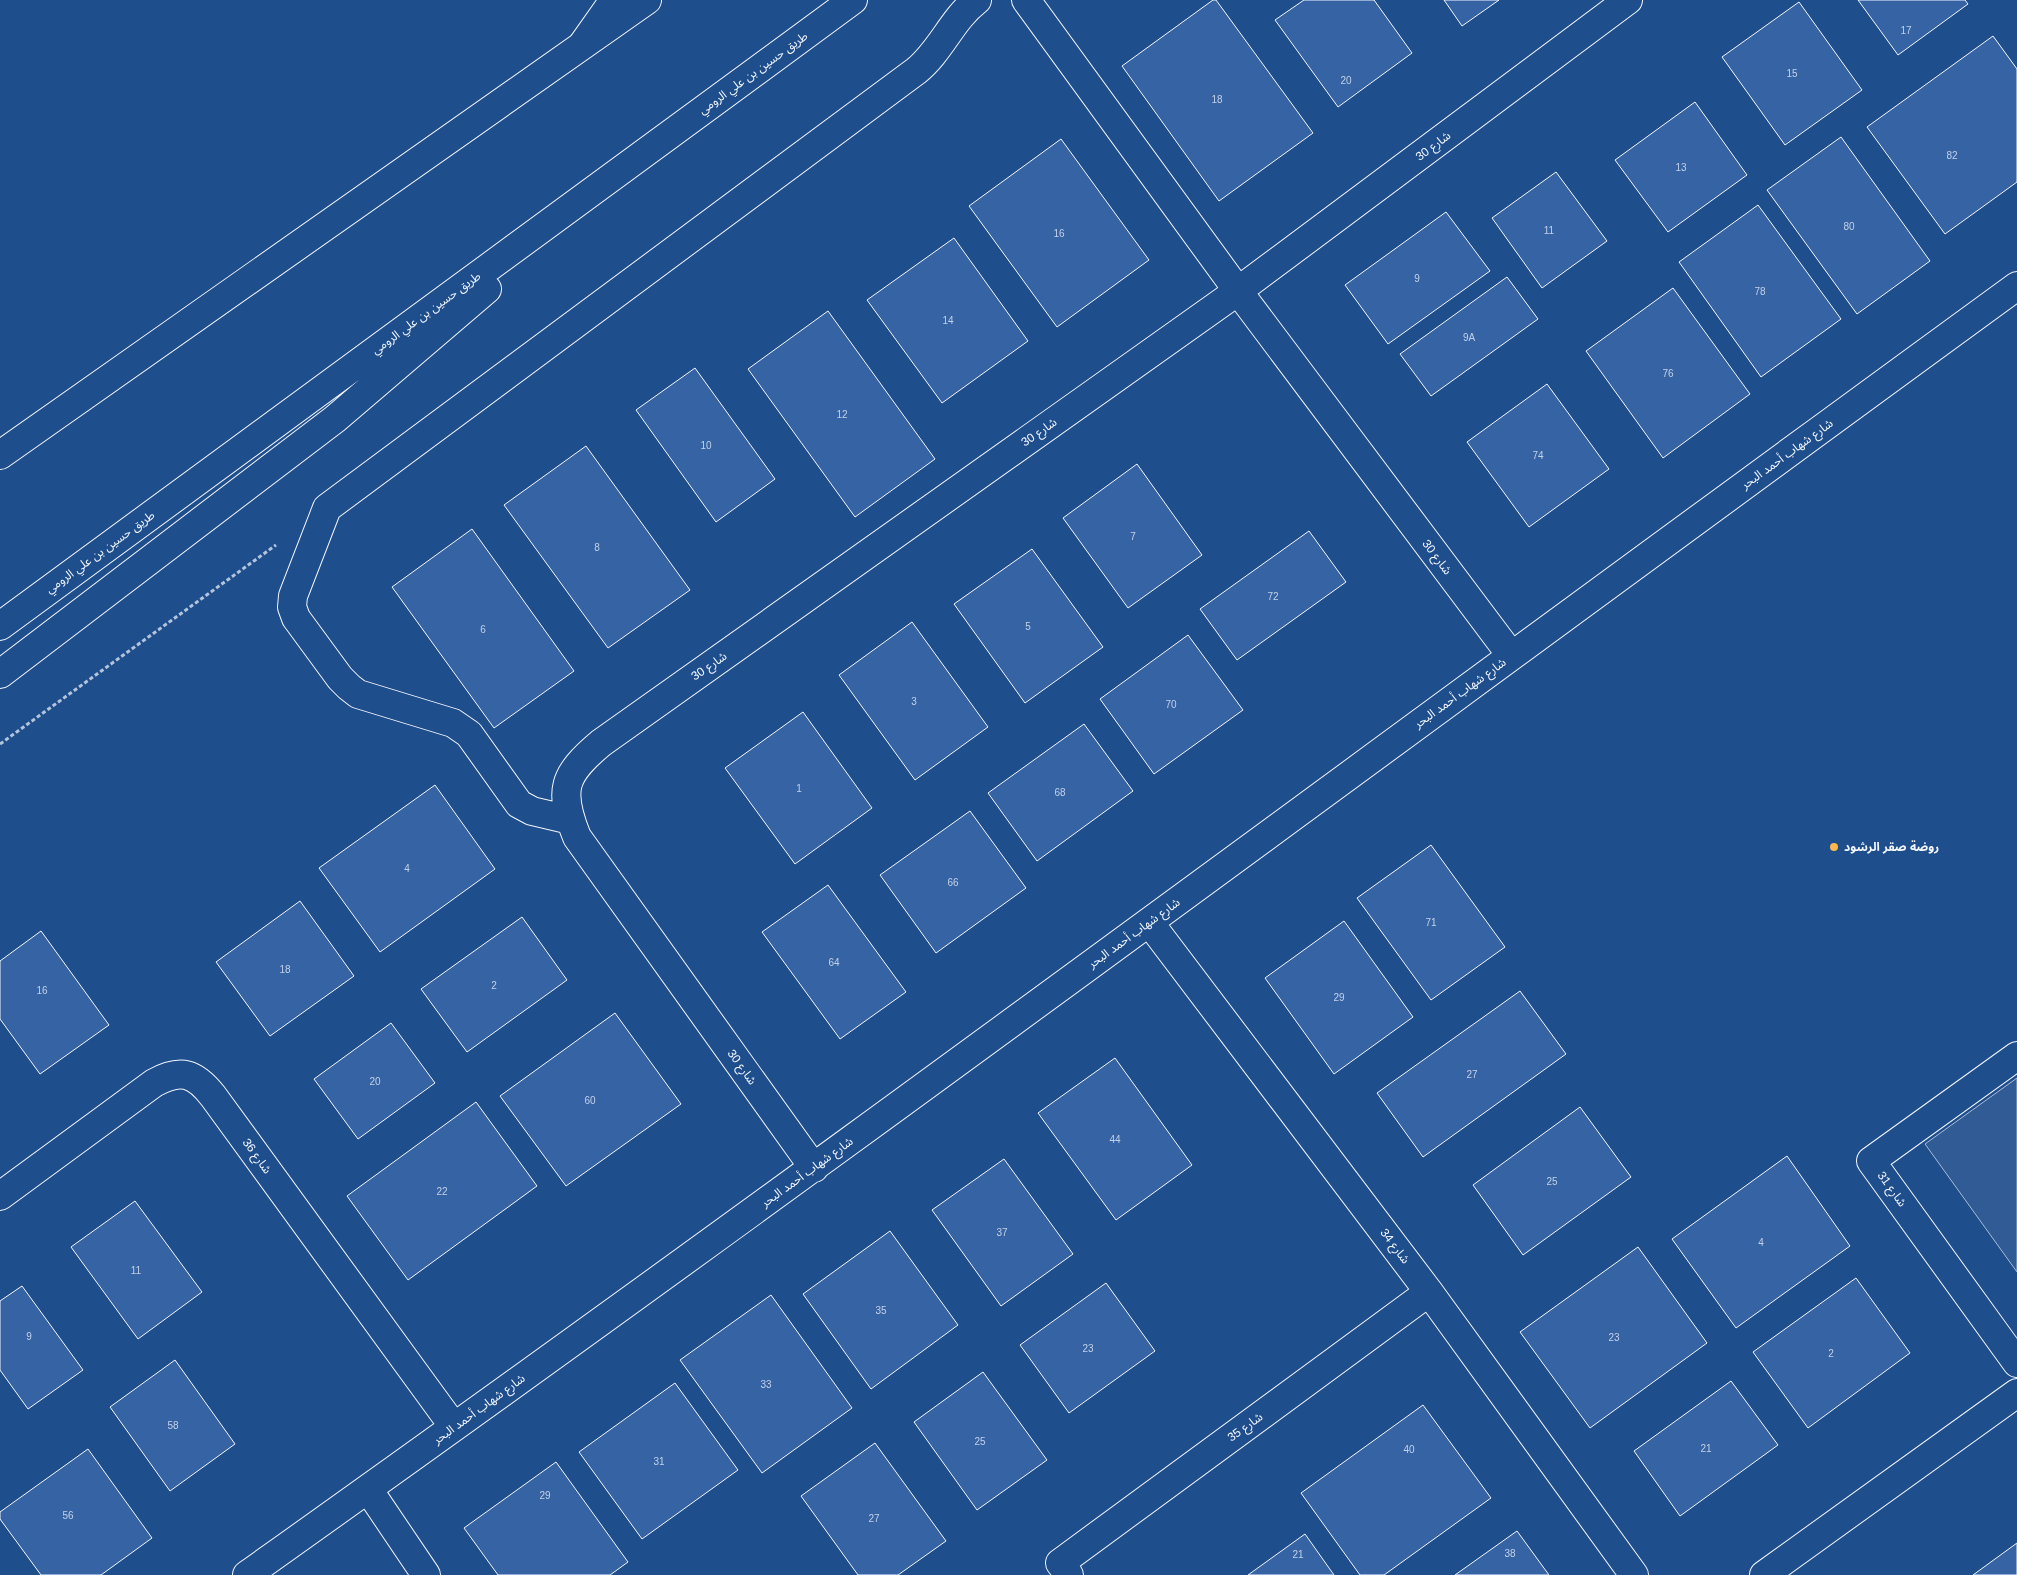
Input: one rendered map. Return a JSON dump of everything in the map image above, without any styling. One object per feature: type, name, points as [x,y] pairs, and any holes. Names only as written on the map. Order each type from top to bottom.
[{"type":"main road","points":[[581,47],[614,0]]},
{"type":"main road","points":[[0,454],[647,0]]},
{"type":"main road","name":"طريق حسين بن علي الرومي","points":[[0,626],[853,0]]},
{"type":"main road","points":[[570,820],[532,811],[519,804],[470,734],[453,723],[433,715],[358,694],[340,678],[296,618],[292,607],[293,596],[327,508],[916,71],[939,47],[967,8],[978,0]]},
{"type":"main road","points":[[1026,0],[1238,291]]},
{"type":"main road","name":"شارع 30","points":[[814,1168],[577,837],[566,806],[566,786],[573,770],[601,742],[1238,291],[1628,0]]},
{"type":"main road","points":[[0,674],[335,418],[658,143]]},
{"type":"main road","name":"شارع شهاب أحمد البحر","points":[[247,1575],[814,1168],[1511,655],[2017,286]]},
{"type":"main road","name":"شارع 30","points":[[1238,291],[1511,655]]},
{"type":"main road","name":"شارع 34","points":[[1149,922],[1429,1292],[1634,1575]]},
{"type":"main road","name":"شارع 31","points":[[2017,1056],[1871,1161],[2017,1363]]},
{"type":"main road","name":"شارع 36","points":[[0,1196],[154,1083],[173,1074],[193,1077],[203,1083],[213,1096],[454,1427]]},
{"type":"main road","name":"شارع 35","points":[[1058,1571],[1429,1292]]},
{"type":"main road","points":[[1764,1575],[2017,1393]]},
{"type":"main road","points":[[368,1489],[426,1575]]},
{"type":"path","points":[[0,744],[279,543]]},
{"type":"shaded area","points":[[2017,1078],[2017,1272],[1925,1144]]},
{"type":"building","points":[[1213,0],[1216,0],[1313,133],[1219,201],[1122,66]]},
{"type":"building","points":[[1304,0],[1374,0],[1412,53],[1338,107],[1275,20]]},
{"type":"building","points":[[1444,0],[1499,0],[1462,26]]},
{"type":"building","points":[[1858,0],[1965,0],[1968,4],[1898,55]]},
{"type":"building","points":[[1799,2],[1862,90],[1785,145],[1722,57]]},
{"type":"building","points":[[1993,36],[2017,69],[2017,182],[1945,234],[1867,127]]},
{"type":"building","points":[[1695,102],[1747,175],[1668,232],[1615,160]]},
{"type":"building","points":[[1841,137],[1930,261],[1857,314],[1767,190]]},
{"type":"building","points":[[1061,139],[1149,260],[1057,327],[969,206]]},
{"type":"building","points":[[1556,172],[1607,241],[1542,288],[1492,218]]},
{"type":"building","points":[[1758,205],[1841,319],[1761,377],[1679,262]]},
{"type":"building","points":[[1446,212],[1490,271],[1388,344],[1345,285]]},
{"type":"building","points":[[954,238],[1028,341],[942,403],[867,300]]},
{"type":"building","points":[[1507,277],[1538,319],[1431,396],[1400,354]]},
{"type":"building","points":[[1673,288],[1750,394],[1663,458],[1586,351]]},
{"type":"building","points":[[828,311],[935,459],[855,517],[748,369]]},
{"type":"building","points":[[695,368],[775,479],[716,522],[636,410]]},
{"type":"building","points":[[1547,384],[1609,469],[1529,527],[1467,442]]},
{"type":"building","points":[[586,446],[690,590],[608,648],[504,505]]},
{"type":"building","points":[[1137,464],[1202,555],[1128,608],[1063,518]]},
{"type":"building","points":[[472,529],[574,671],[494,728],[392,587]]},
{"type":"building","points":[[1309,531],[1346,582],[1237,660],[1200,609]]},
{"type":"building","points":[[1032,549],[1103,647],[1025,703],[954,604]]},
{"type":"building","points":[[912,622],[988,727],[915,780],[839,675]]},
{"type":"building","points":[[1188,635],[1243,710],[1154,774],[1100,699]]},
{"type":"building","points":[[803,712],[872,808],[795,864],[725,768]]},
{"type":"building","points":[[1084,724],[1133,791],[1037,861],[988,793]]},
{"type":"building","points":[[435,785],[495,869],[380,952],[319,868]]},
{"type":"building","points":[[970,811],[1026,888],[936,953],[880,875]]},
{"type":"building","points":[[1431,845],[1505,947],[1431,1000],[1357,898]]},
{"type":"building","points":[[828,885],[906,992],[840,1039],[762,932]]},
{"type":"building","points":[[300,901],[354,976],[270,1036],[216,962]]},
{"type":"building","points":[[522,917],[567,980],[467,1052],[421,989]]},
{"type":"building","points":[[1344,921],[1413,1017],[1334,1074],[1265,978]]},
{"type":"building","points":[[41,931],[109,1025],[40,1074],[0,1019],[0,961]]},
{"type":"building","points":[[1520,991],[1566,1054],[1423,1157],[1377,1093]]},
{"type":"building","points":[[615,1013],[681,1104],[566,1186],[500,1096]]},
{"type":"building","points":[[391,1023],[435,1083],[358,1139],[314,1079]]},
{"type":"building","points":[[1115,1058],[1192,1165],[1116,1220],[1038,1113]]},
{"type":"building","points":[[476,1102],[537,1186],[408,1280],[347,1196]]},
{"type":"building","points":[[1580,1107],[1631,1177],[1523,1255],[1473,1185]]},
{"type":"building","points":[[1787,1156],[1850,1246],[1736,1328],[1672,1239]]},
{"type":"building","points":[[1004,1159],[1073,1254],[1001,1306],[932,1210]]},
{"type":"building","points":[[135,1201],[202,1292],[138,1339],[71,1247]]},
{"type":"building","points":[[890,1231],[958,1325],[871,1389],[803,1294]]},
{"type":"building","points":[[1638,1247],[1707,1343],[1590,1428],[1520,1332]]},
{"type":"building","points":[[1856,1278],[1910,1353],[1808,1428],[1753,1352]]},
{"type":"building","points":[[1106,1283],[1155,1351],[1069,1413],[1020,1345]]},
{"type":"building","points":[[22,1286],[83,1370],[28,1409],[0,1370],[0,1301]]},
{"type":"building","points":[[771,1295],[852,1408],[762,1473],[680,1360]]},
{"type":"building","points":[[175,1360],[235,1444],[170,1491],[110,1407]]},
{"type":"building","points":[[983,1372],[1047,1460],[977,1510],[914,1422]]},
{"type":"building","points":[[1731,1381],[1778,1445],[1680,1516],[1634,1451]]},
{"type":"building","points":[[675,1383],[738,1470],[642,1539],[579,1452]]},
{"type":"building","points":[[1423,1405],[1491,1498],[1384,1575],[1360,1575],[1301,1493]]},
{"type":"building","points":[[875,1443],[946,1541],[898,1575],[858,1575],[801,1496]]},
{"type":"building","points":[[88,1449],[152,1538],[101,1575],[41,1575],[0,1519],[0,1512]]},
{"type":"building","points":[[556,1462],[628,1562],[610,1575],[498,1575],[464,1528]]},
{"type":"building","points":[[1517,1531],[1549,1575],[1455,1575]]},
{"type":"building","points":[[1305,1534],[1334,1575],[1248,1575]]},
{"type":"building","points":[[2017,1543],[2017,1575],[1973,1575]]},
{"type":"place","name":"روضة صقر الرشود","points":[[1834,847]]}]
